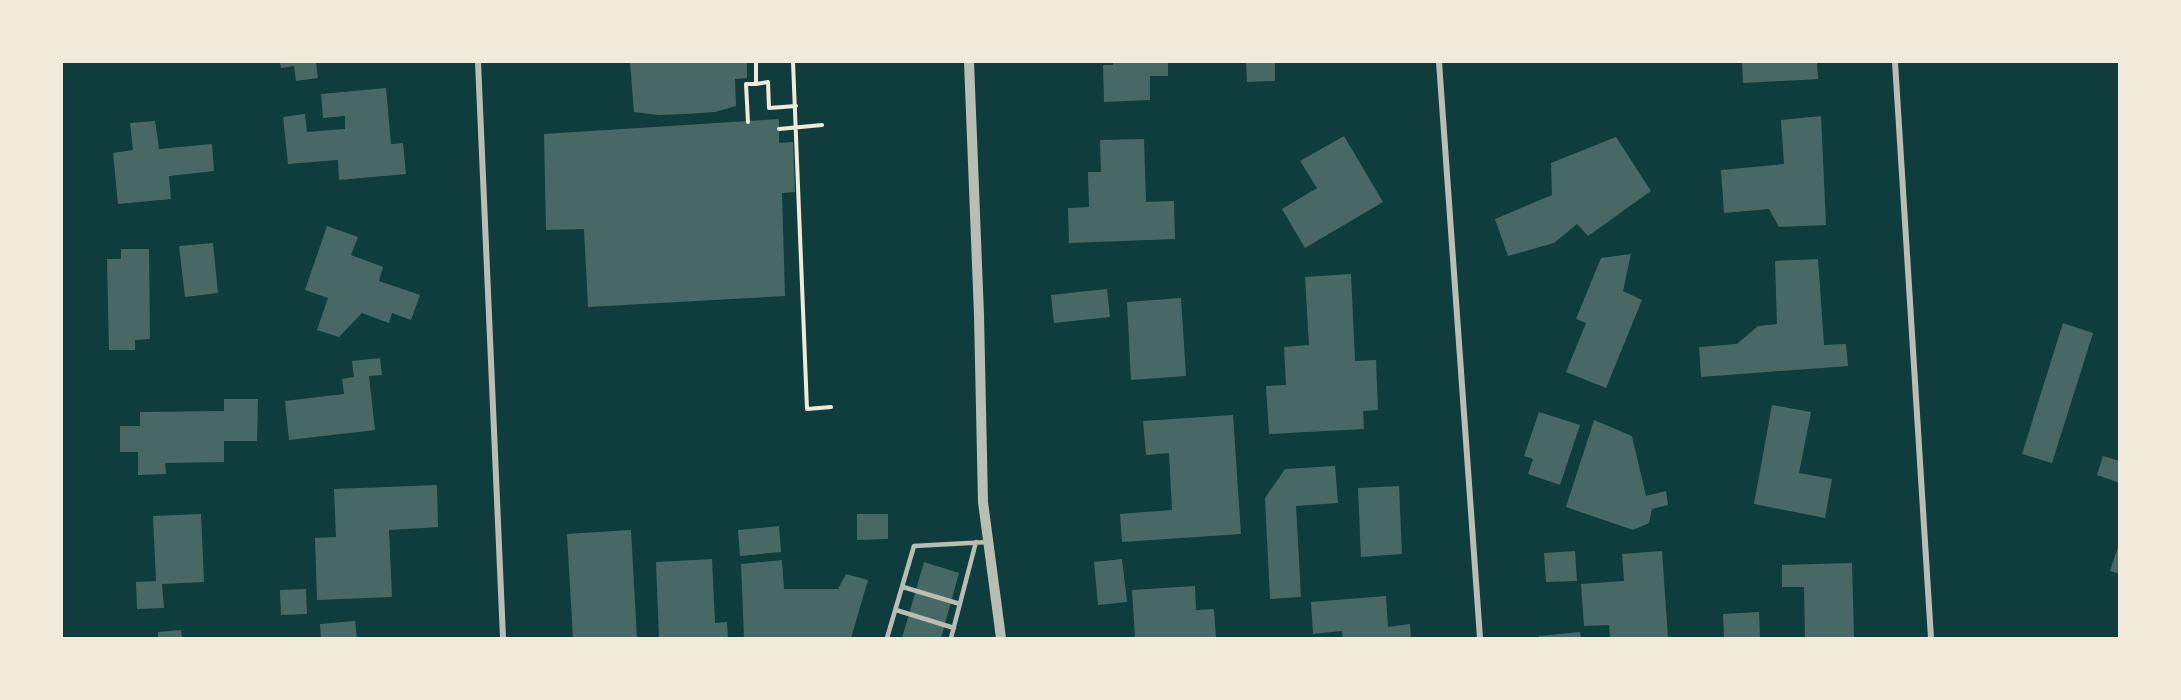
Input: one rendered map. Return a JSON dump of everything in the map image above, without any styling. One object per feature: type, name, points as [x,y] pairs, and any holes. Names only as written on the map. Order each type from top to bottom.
[{"type":"street","points":[[478,62],[503,639]]},
{"type":"street","points":[[969,62],[979,315],[983,502],[1001,639]]},
{"type":"street","points":[[1439,62],[1480,639]]},
{"type":"street","points":[[1895,62],[1931,639]]},
{"type":"lane","points":[[951,639],[976,542]]},
{"type":"lane","points":[[889,638],[914,546],[988,542]]},
{"type":"lane","points":[[903,587],[960,604]]},
{"type":"lane","points":[[896,610],[954,628]]},
{"type":"path","points":[[756,62],[756,84]]},
{"type":"path","points":[[793,62],[807,409],[831,407]]},
{"type":"path","points":[[748,122],[746,84],[768,82],[769,108],[796,106]]},
{"type":"path","points":[[779,129],[822,125]]},
{"type":"building","points":[[280,62],[316,62],[318,78],[296,81],[294,66],[281,68]]},
{"type":"building","points":[[630,62],[747,62],[747,78],[735,79],[736,106],[715,112],[686,114],[659,115],[634,112]]},
{"type":"building","points":[[1113,62],[1168,62],[1168,76],[1150,76],[1150,100],[1104,102],[1103,65],[1113,65]]},
{"type":"building","points":[[1246,62],[1275,62],[1275,81],[1247,82]]},
{"type":"building","points":[[1742,62],[1817,62],[1818,79],[1743,83]]},
{"type":"building","points":[[386,88],[391,144],[403,143],[406,174],[339,180],[338,160],[288,164],[283,117],[305,114],[307,132],[345,129],[345,116],[323,118],[321,94]]},
{"type":"building","points":[[1821,116],[1826,225],[1779,227],[1769,209],[1724,213],[1721,170],[1784,164],[1781,120]]},
{"type":"building","points":[[779,119],[779,143],[793,142],[795,192],[782,193],[785,296],[588,307],[584,229],[546,230],[544,134]]},
{"type":"building","points":[[155,121],[159,149],[212,144],[214,171],[169,176],[171,199],[118,204],[113,153],[133,150],[130,123]]},
{"type":"building","points":[[1344,136],[1383,202],[1305,248],[1282,209],[1317,188],[1300,161]]},
{"type":"building","points":[[1616,137],[1651,191],[1588,236],[1577,224],[1554,243],[1508,256],[1495,219],[1552,195],[1551,163]]},
{"type":"building","points":[[1144,139],[1146,202],[1174,201],[1175,239],[1069,243],[1068,208],[1089,207],[1088,172],[1101,172],[1100,140]]},
{"type":"building","points":[[327,226],[358,237],[351,255],[383,267],[379,281],[420,295],[411,320],[392,313],[389,323],[362,313],[339,337],[317,330],[328,298],[305,290]]},
{"type":"building","points":[[213,243],[218,293],[185,297],[179,246]]},
{"type":"building","points":[[121,249],[149,249],[150,339],[135,340],[135,350],[109,350],[107,259],[121,259]]},
{"type":"building","points":[[1631,254],[1623,291],[1642,300],[1606,388],[1566,372],[1586,323],[1576,319],[1601,258]]},
{"type":"building","points":[[1818,259],[1824,345],[1846,344],[1848,366],[1701,377],[1699,347],[1737,344],[1758,326],[1777,324],[1775,261]]},
{"type":"building","points":[[1351,274],[1355,361],[1376,360],[1378,410],[1363,411],[1364,429],[1269,434],[1266,386],[1286,385],[1284,347],[1309,345],[1305,277]]},
{"type":"building","points":[[1107,289],[1110,317],[1054,323],[1051,295]]},
{"type":"building","points":[[1181,298],[1186,376],[1131,380],[1127,302]]},
{"type":"building","points":[[2063,323],[2093,333],[2052,463],[2022,454]]},
{"type":"building","points":[[380,358],[382,375],[369,376],[375,430],[289,440],[285,401],[344,394],[342,379],[354,377],[352,361]]},
{"type":"building","points":[[224,399],[258,399],[257,441],[224,441],[224,462],[165,463],[166,474],[138,475],[138,452],[120,452],[120,426],[140,426],[140,412],[224,411]]},
{"type":"building","points":[[1772,405],[1811,412],[1799,473],[1832,479],[1825,518],[1754,504]]},
{"type":"building","points":[[1539,412],[1580,425],[1560,485],[1528,474],[1533,459],[1524,456]]},
{"type":"building","points":[[1233,415],[1241,534],[1122,542],[1120,514],[1172,510],[1169,453],[1146,455],[1143,421]]},
{"type":"building","points":[[1594,420],[1632,436],[1646,496],[1666,491],[1668,505],[1652,509],[1649,523],[1633,530],[1566,507]]},
{"type":"building","points":[[2103,456],[2120,461],[2120,483],[2097,475]]},
{"type":"building","points":[[1335,466],[1338,503],[1296,506],[1301,597],[1270,599],[1265,498],[1285,469]]},
{"type":"building","points":[[437,485],[438,527],[389,530],[392,597],[317,600],[315,538],[336,537],[334,489]]},
{"type":"building","points":[[1399,486],[1402,554],[1361,557],[1358,488]]},
{"type":"building","points":[[201,514],[204,582],[162,584],[164,608],[137,609],[136,582],[156,581],[153,516]]},
{"type":"building","points":[[857,514],[888,514],[888,539],[857,540]]},
{"type":"building","points":[[779,526],[781,552],[740,556],[738,530]]},
{"type":"building","points":[[631,530],[637,638],[573,638],[567,534]]},
{"type":"building","points":[[2120,544],[2120,574],[2110,571]]},
{"type":"building","points":[[1575,551],[1577,581],[1546,582],[1544,553]]},
{"type":"building","points":[[1662,551],[1668,638],[1610,638],[1609,625],[1584,626],[1581,584],[1624,581],[1622,554]]},
{"type":"building","points":[[712,559],[715,623],[727,622],[728,638],[659,638],[656,562]]},
{"type":"building","points":[[1122,559],[1127,602],[1098,605],[1094,562]]},
{"type":"building","points":[[782,560],[784,589],[838,589],[846,574],[868,580],[851,638],[744,638],[741,564]]},
{"type":"building","points":[[924,562],[959,573],[941,638],[902,638]]},
{"type":"building","points":[[1852,563],[1854,638],[1805,638],[1804,587],[1782,587],[1782,565]]},
{"type":"building","points":[[1195,586],[1196,610],[1214,609],[1216,638],[1135,638],[1132,590]]},
{"type":"building","points":[[306,589],[307,614],[281,615],[280,590]]},
{"type":"building","points":[[1386,596],[1388,627],[1410,624],[1411,638],[1343,638],[1342,631],[1313,634],[1311,602]]},
{"type":"building","points":[[1759,612],[1760,638],[1724,638],[1723,614]]},
{"type":"building","points":[[355,621],[357,638],[321,638],[320,624]]},
{"type":"building","points":[[181,630],[182,638],[158,638],[158,632]]},
{"type":"building","points":[[1580,632],[1581,638],[1539,638],[1539,636]]}]
